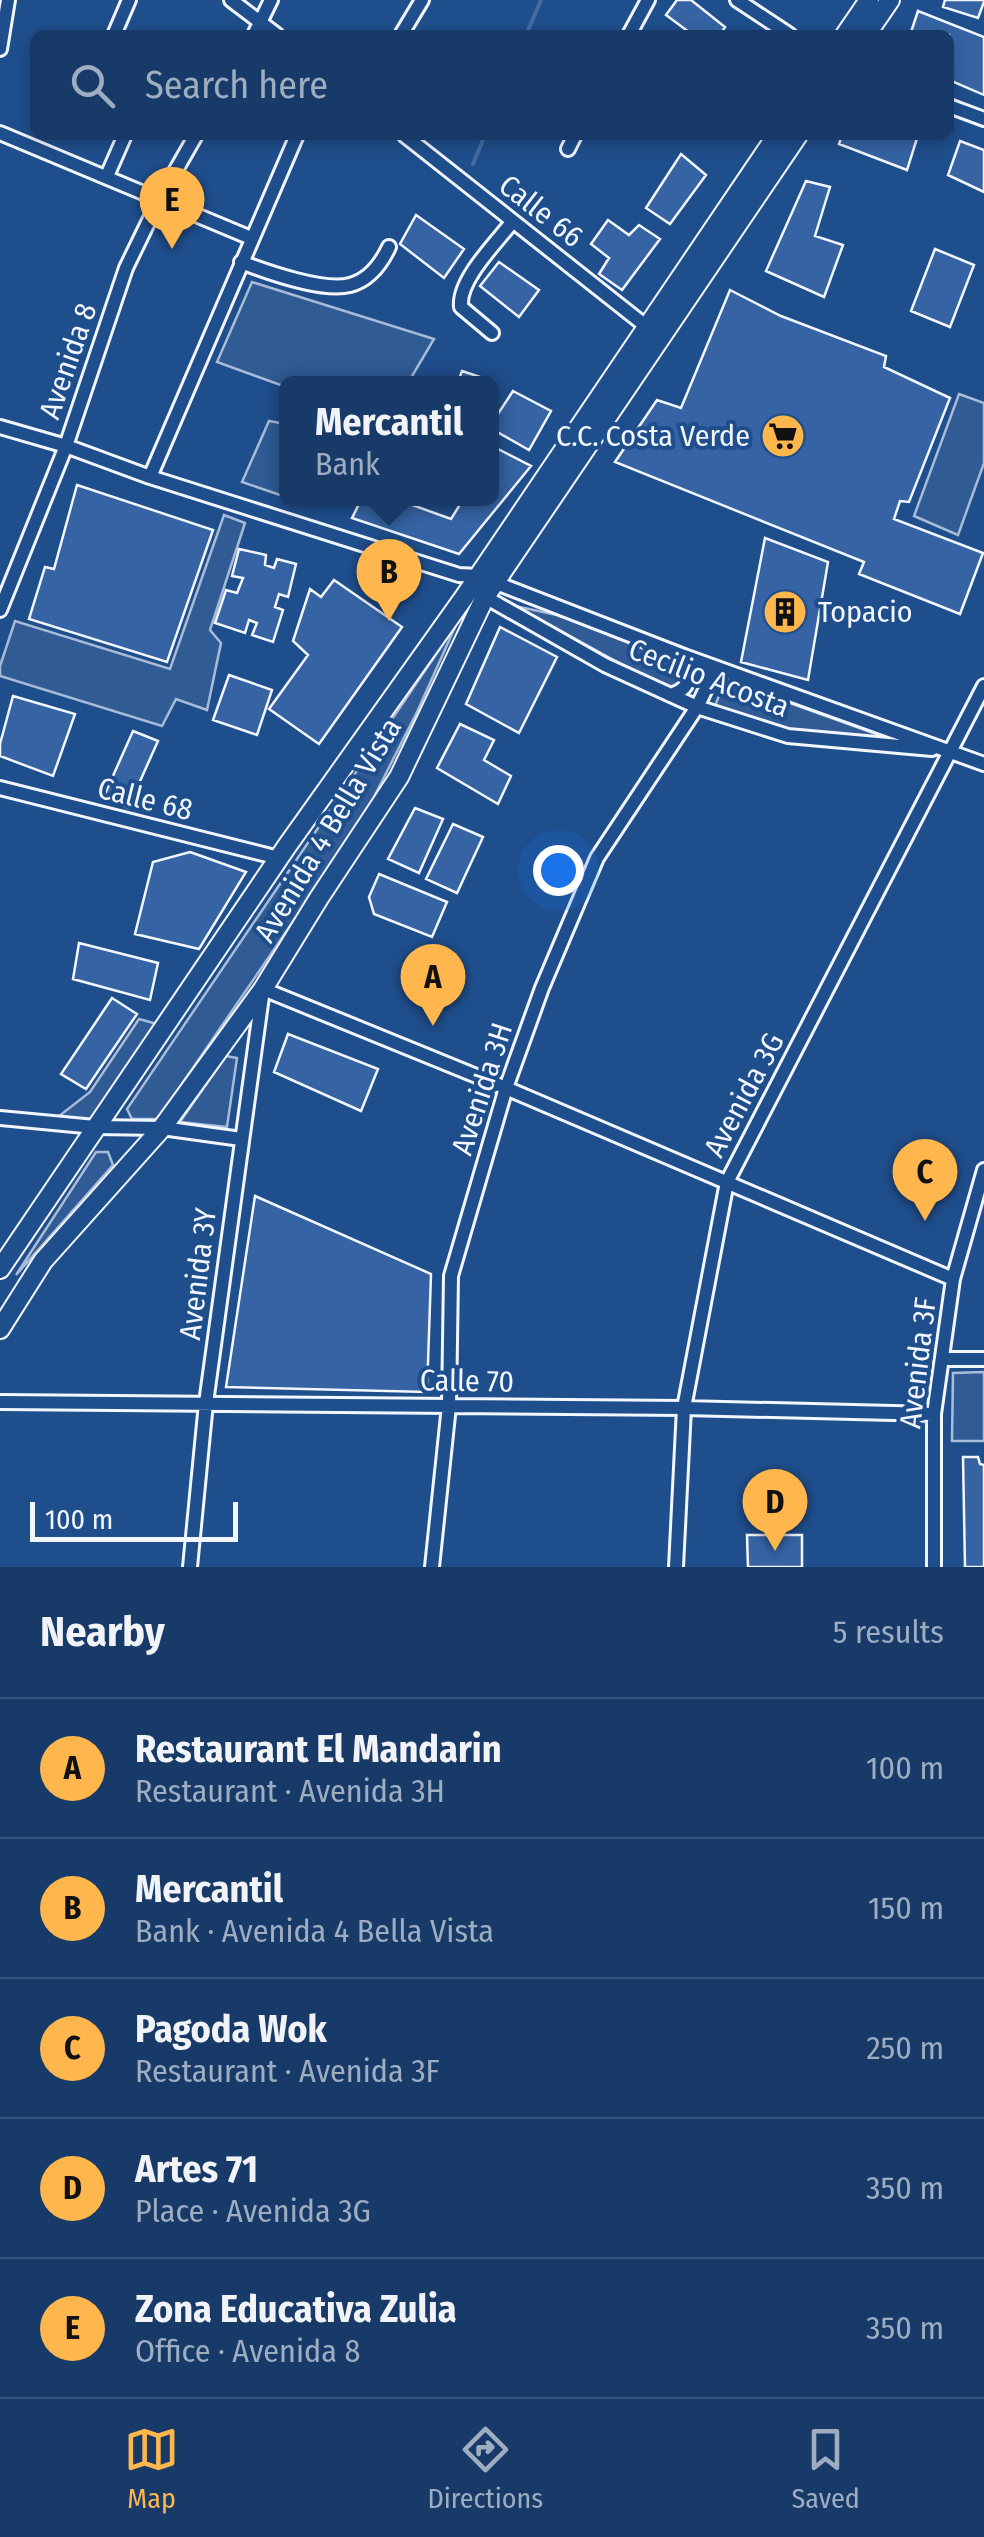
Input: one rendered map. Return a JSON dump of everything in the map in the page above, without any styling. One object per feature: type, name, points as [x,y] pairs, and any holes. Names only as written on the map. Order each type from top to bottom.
[{"type":"street","points":[[0,49],[8,0]]},
{"type":"street","points":[[116,30],[129,0]]},
{"type":"street","points":[[232,0],[257,29],[271,0]]},
{"type":"street","points":[[404,30],[422,0]]},
{"type":"street","points":[[632,30],[648,0]]},
{"type":"street","points":[[737,0],[782,30]]},
{"type":"street","points":[[848,30],[869,0]]},
{"type":"street","points":[[869,30],[890,0]]},
{"type":"street","points":[[954,108],[984,119]]},
{"type":"street","points":[[0,133],[252,238]]},
{"type":"street","points":[[107,176],[123,140]]},
{"type":"street","name":"Avenida 8","points":[[0,610],[4,586],[66,446],[126,268],[193,140]]},
{"type":"street","points":[[150,477],[295,140]]},
{"type":"street","name":"Calle 66","points":[[410,140],[647,327]]},
{"type":"street","points":[[568,148],[572,140]]},
{"type":"street","name":"Avenida 4 Bella Vista","points":[[0,1329],[43,1260],[162,1128],[263,989],[398,777],[477,584],[775,140]]},
{"type":"street","name":"Avenida 4 Bella Vista","points":[[0,1268],[279,858],[794,140]]},
{"type":"street","points":[[492,333],[461,308],[460,298],[464,285],[513,221]]},
{"type":"street","points":[[241,262],[276,276],[348,286],[375,270],[389,247]]},
{"type":"street","points":[[0,428],[66,446],[477,584]]},
{"type":"street","name":"Cecilio Acosta","points":[[477,584],[984,764]]},
{"type":"street","name":"Cecilio Acosta","points":[[477,584],[606,666],[697,707],[788,736],[951,751]]},
{"type":"street","points":[[670,694],[681,692],[688,684],[691,672],[684,656]]},
{"type":"street","name":"Avenida 3H","points":[[432,1567],[449,1406],[452,1276],[506,1088],[542,988],[597,858],[697,707],[716,668]]},
{"type":"street","name":"Avenida 3G","points":[[676,1567],[684,1408],[727,1182],[984,686]]},
{"type":"street","points":[[951,751],[984,756]]},
{"type":"street","name":"Calle 68","points":[[0,788],[279,858]]},
{"type":"street","points":[[263,989],[954,1278]]},
{"type":"street","name":"Avenida 3Y","points":[[190,1567],[206,1403],[263,989]]},
{"type":"street","points":[[0,1118],[95,1128],[162,1128],[241,1139]]},
{"type":"street","name":"Avenida 3F","points":[[934,1567],[934,1414],[954,1278],[984,1170]]},
{"type":"street","points":[[942,1359],[984,1359]]},
{"type":"street","name":"Calle 70","points":[[0,1402],[934,1414]]},
{"type":"shaded area","points":[[252,282],[434,339],[412,376],[279,376],[279,384],[217,362]]},
{"type":"shaded area","points":[[959,394],[984,403],[984,463],[958,535],[914,516]]},
{"type":"shaded area","points":[[269,421],[279,423],[279,495],[242,482]]},
{"type":"shaded area","points":[[224,515],[245,523],[210,630],[221,643],[207,710],[176,699],[162,726],[0,676],[15,621],[170,669]]},
{"type":"shaded area","points":[[515,606],[557,615],[679,660],[686,674],[682,684],[669,690]]},
{"type":"shaded area","points":[[456,625],[371,803],[323,878],[158,1119],[132,1119],[127,1109]]},
{"type":"shaded area","points":[[725,680],[890,739],[789,731],[715,706]]},
{"type":"shaded area","points":[[139,1019],[157,1024],[93,1121],[54,1120],[90,1092]]},
{"type":"shaded area","points":[[226,1056],[237,1058],[227,1127],[180,1122]]},
{"type":"shaded area","points":[[96,1152],[108,1152],[113,1165],[16,1275]]},
{"type":"shaded area","points":[[984,1372],[984,1441],[952,1441],[953,1373]]},
{"type":"building","points":[[677,0],[691,0],[725,27],[686,30],[666,15]]},
{"type":"building","points":[[945,0],[984,2],[978,18],[943,7]]},
{"type":"building","points":[[918,11],[984,37],[984,95],[954,82],[954,30],[912,30]]},
{"type":"building","points":[[840,140],[916,140],[907,170],[839,144]]},
{"type":"building","points":[[960,141],[984,150],[984,192],[948,175]]},
{"type":"building","points":[[681,154],[706,175],[670,224],[646,208]]},
{"type":"building","points":[[806,181],[830,187],[815,236],[843,245],[824,297],[766,271]]},
{"type":"building","points":[[416,215],[464,249],[444,278],[400,244]]},
{"type":"building","points":[[608,220],[629,235],[639,225],[660,239],[622,290],[599,274],[609,258],[591,244]]},
{"type":"building","points":[[935,249],[974,265],[950,327],[911,311]]},
{"type":"building","points":[[499,262],[539,290],[519,317],[480,286]]},
{"type":"building","name":"C.C. Costa Verde","points":[[730,290],[781,316],[886,356],[884,367],[950,398],[909,502],[900,501],[894,519],[983,553],[960,614],[859,574],[864,562],[615,462],[657,400],[681,408]]},
{"type":"building","points":[[513,391],[551,411],[529,450],[499,433],[499,412]]},
{"type":"building","points":[[499,450],[531,466],[499,505]]},
{"type":"building","points":[[77,485],[213,530],[167,662],[29,619],[45,567],[54,569]]},
{"type":"building","points":[[358,506],[415,506],[451,519],[459,506],[498,506],[459,554],[352,518]]},
{"type":"building","name":"Topacio","points":[[765,538],[828,562],[808,680],[741,662]]},
{"type":"building","points":[[239,549],[266,555],[265,565],[274,568],[277,559],[296,564],[288,597],[279,594],[275,607],[283,610],[273,642],[252,635],[257,623],[249,620],[245,633],[215,623],[226,590],[237,593],[243,578],[232,576]]},
{"type":"building","points":[[334,580],[402,627],[319,744],[269,709],[308,655],[293,641],[310,589],[321,597]]},
{"type":"building","points":[[500,627],[557,657],[519,733],[466,704]]},
{"type":"building","points":[[229,675],[272,690],[257,735],[213,720]]},
{"type":"building","points":[[13,696],[75,714],[53,776],[0,756]]},
{"type":"building","points":[[460,724],[494,740],[484,760],[511,776],[498,804],[437,768]]},
{"type":"building","points":[[133,731],[158,741],[128,808],[104,796]]},
{"type":"building","points":[[415,808],[443,819],[419,873],[388,859]]},
{"type":"building","points":[[453,824],[483,837],[457,893],[426,879]]},
{"type":"building","points":[[190,852],[246,872],[199,949],[135,934],[153,862]]},
{"type":"building","points":[[379,874],[447,902],[432,937],[374,914],[369,897]]},
{"type":"building","points":[[79,943],[158,963],[150,1000],[73,979]]},
{"type":"building","points":[[112,998],[137,1014],[86,1089],[61,1074]]},
{"type":"building","points":[[288,1034],[378,1069],[361,1111],[274,1072]]},
{"type":"building","points":[[255,1196],[431,1274],[427,1392],[226,1387]]},
{"type":"building","points":[[963,1457],[978,1457],[984,1465],[984,1567],[965,1567]]},
{"type":"building","points":[[747,1535],[802,1535],[802,1567],[748,1567]]},
{"type":"waterway","points":[[528,30],[541,0]]},
{"type":"waterway","points":[[473,164],[483,140]]},
{"type":"place","name":"Zona Educativa Zulia","points":[[172,249]]},
{"type":"place","name":"C.C. Costa Verde","points":[[783,436]]},
{"type":"place","name":"Topacio","points":[[785,612]]},
{"type":"place","name":"Mercantil","points":[[389,621]]},
{"type":"place","name":"Restaurant El Mandarin","points":[[433,1026]]},
{"type":"place","name":"Pagoda Wok","points":[[925,1221]]},
{"type":"place","name":"Artes 71","points":[[775,1551]]}]
